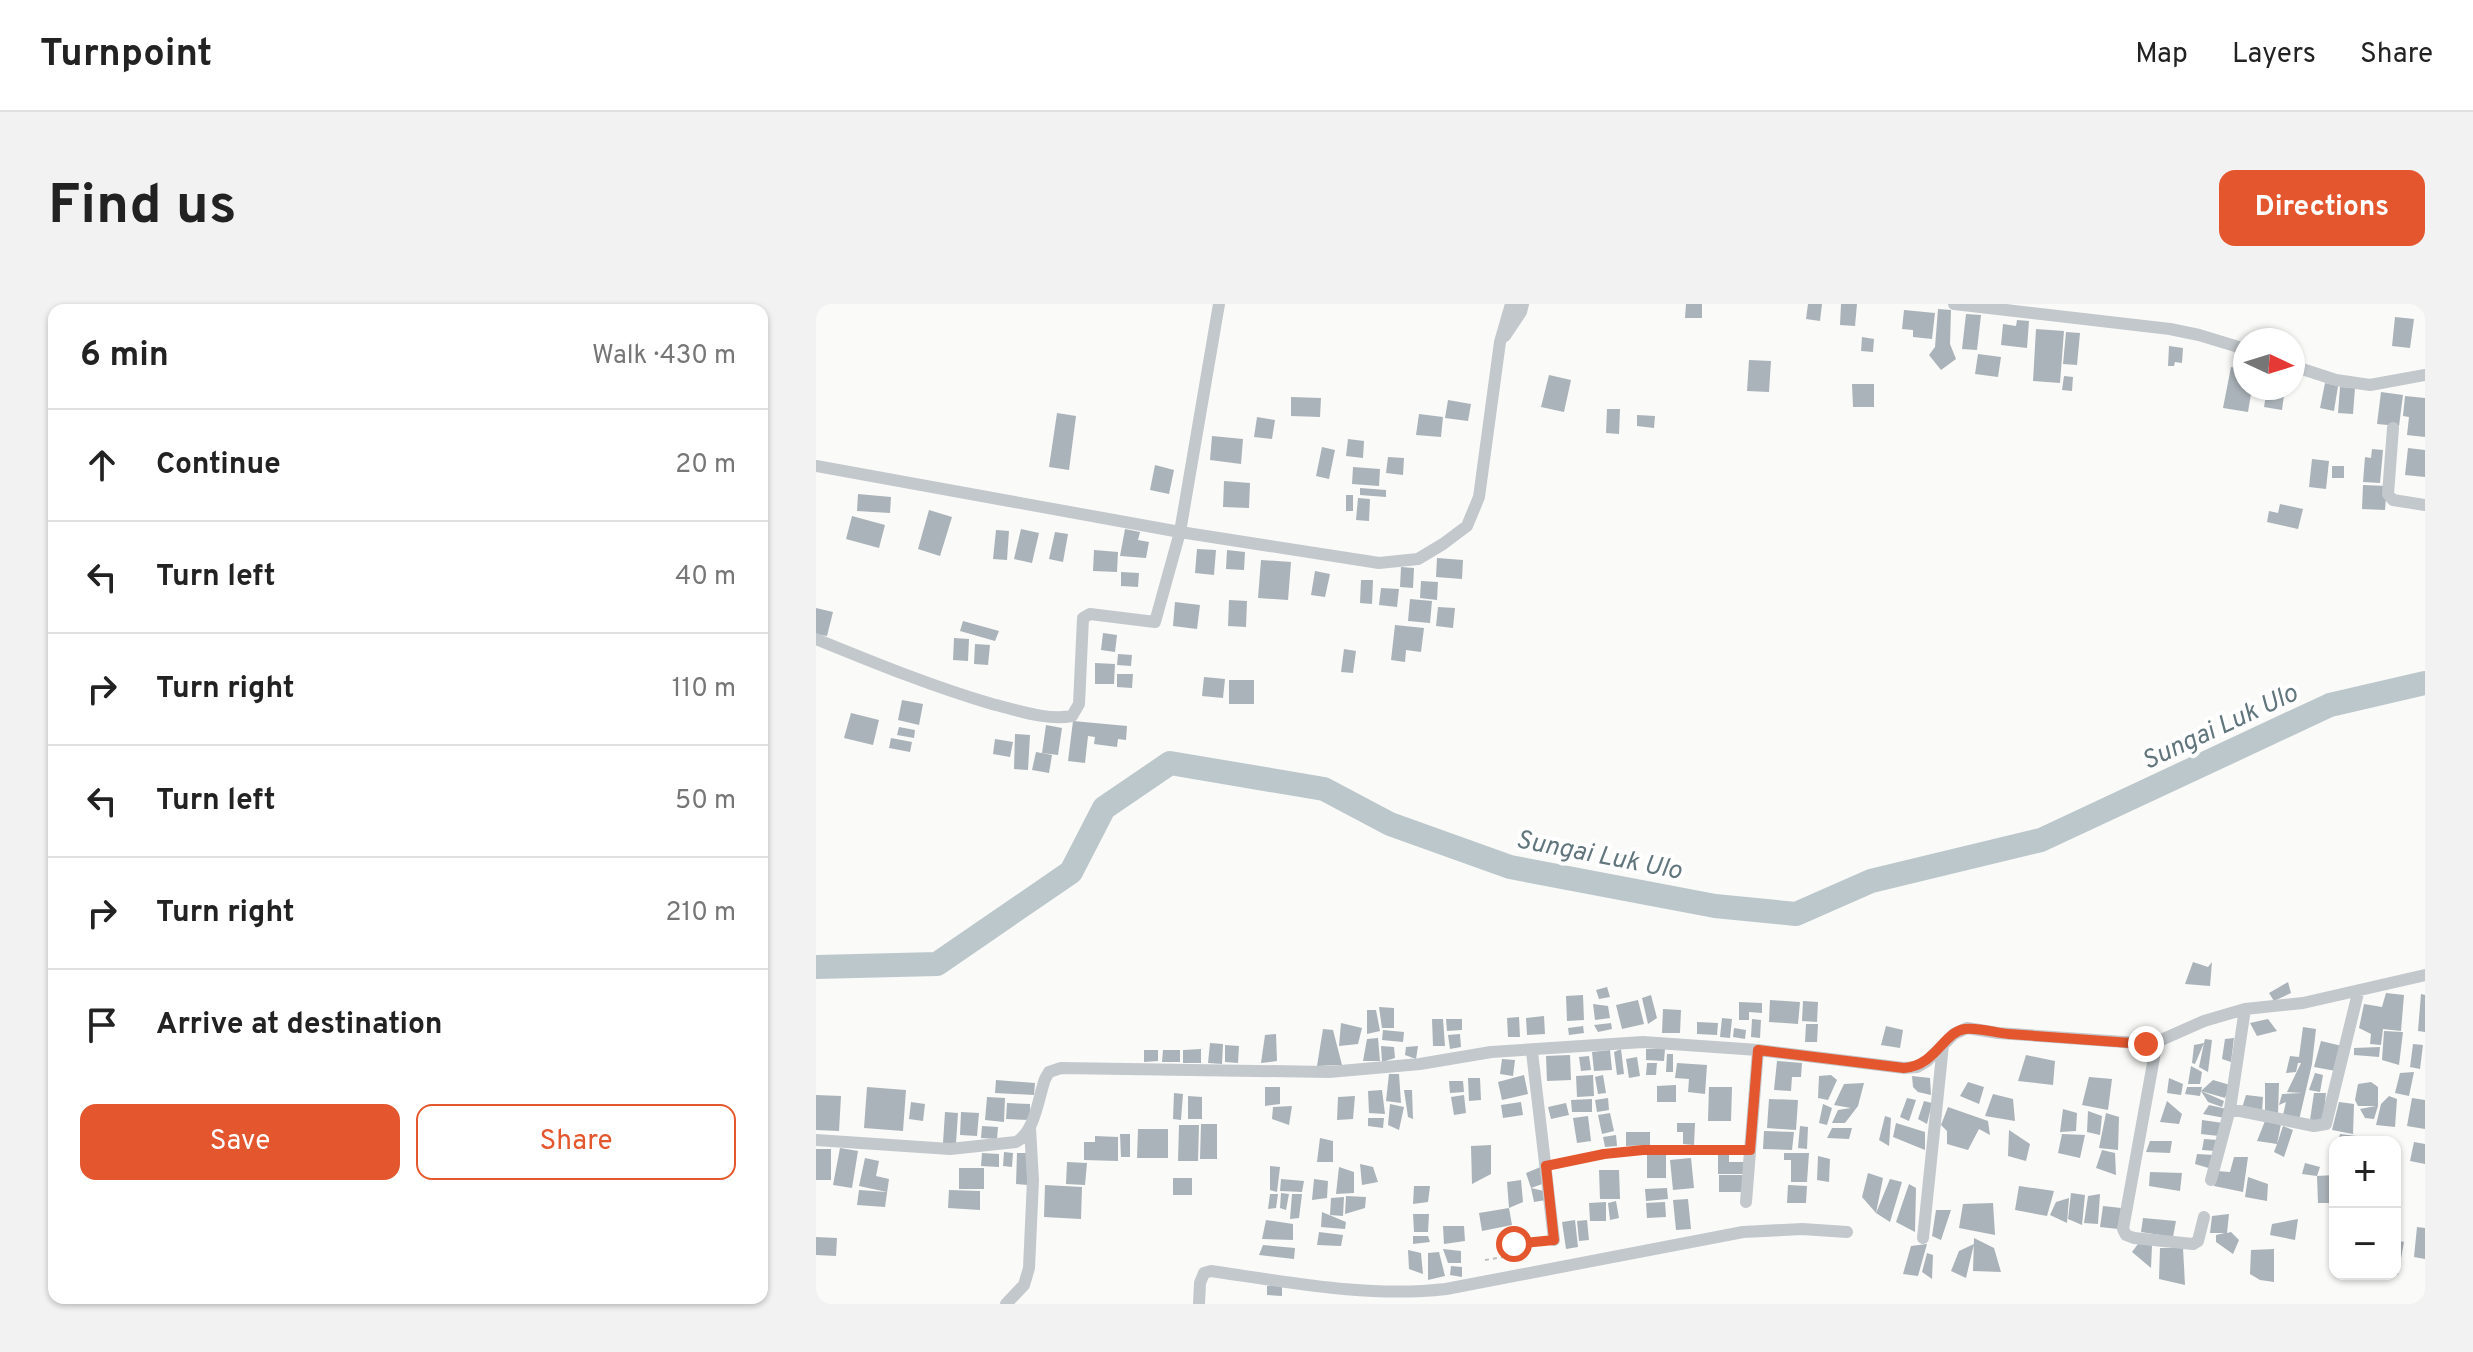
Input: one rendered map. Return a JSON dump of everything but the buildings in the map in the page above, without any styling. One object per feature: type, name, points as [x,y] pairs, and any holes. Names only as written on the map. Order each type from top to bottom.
[{"type":"street","points":[[816,639],[940,689],[1020,711],[1064,718],[1072,716],[1079,704],[1083,618],[1090,614],[1155,622],[1180,532],[1219,304]]},
{"type":"street","points":[[816,466],[1180,532],[1379,563],[1418,559],[1467,526],[1479,497],[1500,342],[1511,304]]},
{"type":"street","points":[[1500,342],[1523,304]]},
{"type":"street","points":[[1954,304],[2170,329],[2233,345]]},
{"type":"street","points":[[2305,370],[2336,380],[2370,385],[2425,375]]},
{"type":"street","points":[[2393,428],[2388,494],[2393,500],[2425,505]]},
{"type":"street","points":[[816,1140],[950,1149],[1016,1142],[1025,1137],[1030,1128],[1049,1072],[1061,1068],[1329,1072],[1420,1064],[1491,1052],[1532,1052],[1643,1042],[1758,1050],[1904,1068],[1917,1067],[1954,1034],[1967,1028],[2146,1044],[2245,1009],[2358,993],[2425,975]]},
{"type":"street","points":[[2230,1109],[2314,1126],[2326,1124],[2358,993]]},
{"type":"street","points":[[2211,1180],[2230,1109],[2245,1009]]},
{"type":"street","points":[[2157,1041],[2123,1229],[2126,1235],[2134,1238],[2196,1243],[2204,1217]]},
{"type":"street","points":[[1923,1238],[1943,1045]]},
{"type":"street","points":[[1746,1202],[1758,1050]]},
{"type":"street","points":[[1532,1052],[1554,1240]]},
{"type":"street","points":[[1006,1304],[1024,1285],[1029,1268],[1033,1180],[1030,1128]]},
{"type":"street","points":[[1199,1304],[1200,1283],[1204,1273],[1211,1271],[1407,1294],[1743,1232],[1802,1229],[1847,1232]]},
{"type":"path","points":[[1546,1166],[1604,1154],[1643,1150],[1750,1150]]},
{"type":"path","points":[[1485,1260],[1516,1255],[1514,1244],[1554,1240]]},
{"type":"waterway","name":"Sungai Luk Ulo","points":[[816,967],[937,964],[1071,872],[1104,808],[1170,763],[1324,789],[1390,824],[1510,867],[1715,906],[1796,914],[1871,881],[2041,840],[2330,705],[2425,683]]},
{"type":"route","points":[[1514,1244],[1554,1240],[1546,1166],[1604,1154],[1643,1150],[1750,1150],[1758,1050],[1904,1068],[1917,1067],[1927,1061],[1954,1034],[1967,1028],[2146,1044]]}]
